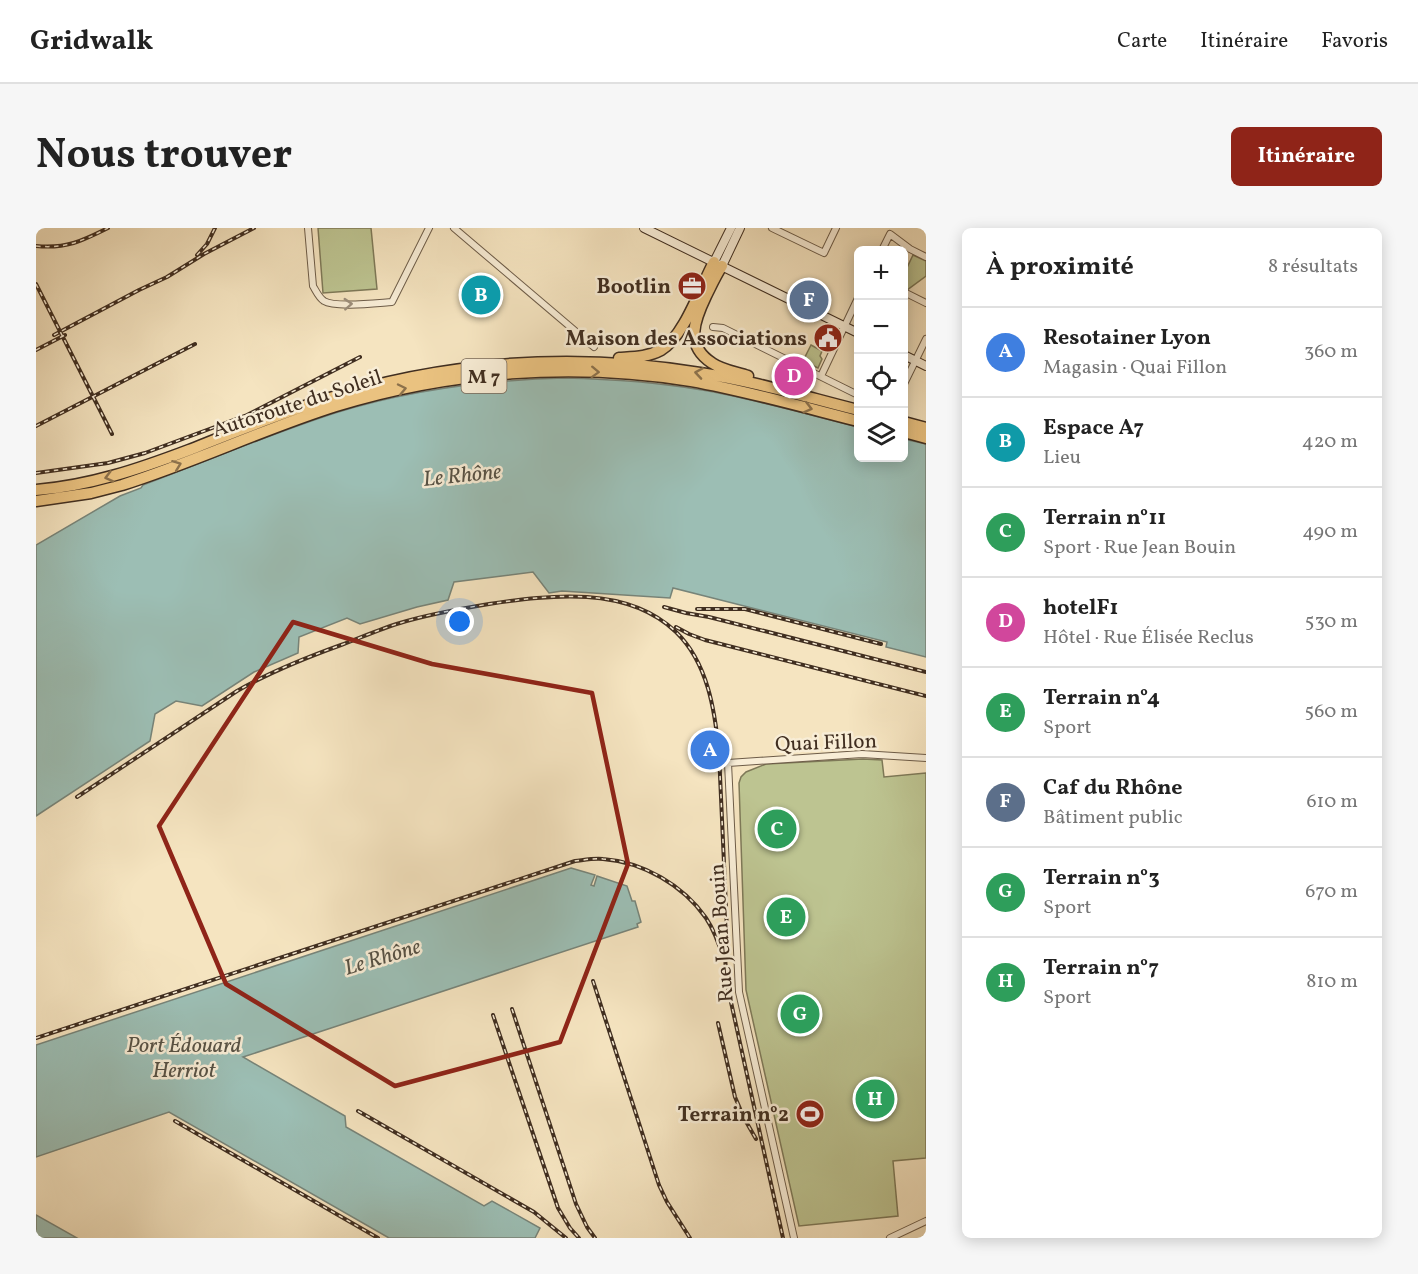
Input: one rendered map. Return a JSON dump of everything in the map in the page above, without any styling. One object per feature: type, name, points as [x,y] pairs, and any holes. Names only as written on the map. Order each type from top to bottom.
[{"type":"highway","points":[[559,362],[642,356],[666,347],[680,331],[718,264]]},
{"type":"highway","points":[[718,264],[695,320],[694,337],[701,353],[715,365],[813,399]]},
{"type":"highway","name":"Autoroute du Soleil","points":[[36,490],[80,484],[125,473],[302,407],[376,385],[455,369],[514,363],[627,364],[699,372],[854,409]]},
{"type":"highway","name":"Autoroute du Soleil","points":[[36,503],[135,481],[310,414],[360,399],[446,381],[506,374],[618,373],[674,379],[746,392],[854,420]]},
{"type":"highway","points":[[908,423],[926,428]]},
{"type":"highway","points":[[908,433],[926,438]]},
{"type":"main road","points":[[644,228],[854,331]]},
{"type":"main road","points":[[718,264],[731,228]]},
{"type":"main road","points":[[718,264],[740,228]]},
{"type":"main road","points":[[908,358],[926,366]]},
{"type":"street","points":[[308,228],[313,286],[324,302],[335,305],[392,302],[429,228]]},
{"type":"street","points":[[454,228],[594,347]]},
{"type":"street","points":[[772,228],[824,253],[836,228]]},
{"type":"street","points":[[884,246],[890,234],[906,246]]},
{"type":"street","points":[[908,248],[926,257]]},
{"type":"street","points":[[908,294],[926,303]]},
{"type":"street","points":[[821,376],[857,300]]},
{"type":"street","points":[[713,327],[723,328],[854,393]]},
{"type":"street","points":[[908,374],[926,339]]},
{"type":"street","name":"Quai Fillon","points":[[728,763],[862,754],[926,758]]},
{"type":"street","name":"Rue Jean Bouin","points":[[728,763],[739,992],[794,1238]]},
{"type":"street","points":[[890,1238],[926,1221]]},
{"type":"highlighted area","points":[[293,622],[432,664],[592,693],[628,864],[560,1042],[395,1086],[226,984],[159,826]]},
{"type":"green space","points":[[318,228],[371,228],[377,289],[323,293]]},
{"type":"green space","points":[[913,255],[926,261],[926,276],[908,289],[908,266]]},
{"type":"green space","points":[[811,345],[822,351],[820,356],[822,359],[818,368],[803,361]]},
{"type":"green space","points":[[882,760],[884,777],[926,773],[926,1158],[893,1161],[898,1216],[799,1226],[746,990],[739,783],[746,772],[766,764]]},
{"type":"water","name":"Le Rhône","points":[[564,378],[633,381],[702,390],[761,402],[854,426],[854,462],[908,462],[908,440],[926,444],[926,657],[886,647],[887,642],[673,588],[670,598],[562,591],[549,593],[533,572],[454,582],[448,600],[360,624],[347,618],[299,637],[298,653],[254,672],[202,706],[176,701],[155,714],[150,741],[36,816],[36,545],[143,485],[335,413],[419,392],[506,381]]},
{"type":"water","name":"Port Édouard Herriot","points":[[571,868],[595,875],[591,885],[594,886],[597,876],[627,886],[632,901],[635,901],[641,922],[637,924],[638,927],[243,1057],[345,1116],[346,1127],[484,1206],[492,1201],[540,1228],[535,1238],[389,1238],[169,1112],[36,1157],[36,1045]]},
{"type":"water","points":[[36,1215],[77,1238],[36,1238]]},
{"type":"railway","points":[[36,246],[47,247],[74,243],[108,228]]},
{"type":"railway","points":[[197,255],[207,244],[215,228]]},
{"type":"railway","points":[[54,335],[167,277],[204,254],[254,228]]},
{"type":"railway","points":[[36,284],[112,434]]},
{"type":"railway","points":[[36,350],[65,335]]},
{"type":"railway","points":[[36,426],[195,344]]},
{"type":"railway","points":[[36,473],[108,463],[145,453],[247,415],[360,357]]},
{"type":"railway","points":[[77,797],[249,684],[301,660],[400,623],[433,614],[489,604],[562,597],[611,600],[635,607],[656,617],[676,632],[687,644],[703,673],[712,704],[719,753],[727,930],[725,957],[727,984],[783,1238]]},
{"type":"railway","points":[[664,607],[926,672]]},
{"type":"railway","points":[[697,609],[745,609],[881,644]]},
{"type":"railway","points":[[676,627],[705,640],[926,696]]},
{"type":"railway","points":[[36,1038],[575,861],[596,859],[618,861],[661,877],[697,906],[711,927],[723,957]]},
{"type":"railway","points":[[593,981],[659,1185],[690,1238]]},
{"type":"railway","points":[[512,1009],[576,1204],[595,1238]]},
{"type":"railway","points":[[493,1015],[558,1208],[579,1238]]},
{"type":"railway","points":[[718,1023],[735,1097],[756,1139]]},
{"type":"railway","points":[[358,1111],[534,1212],[566,1238]]},
{"type":"railway","points":[[175,1121],[378,1238]]},
{"type":"place","name":"Bootlin","points":[[692,286]]},
{"type":"place","name":"Espace A7","points":[[481,295]]},
{"type":"place","name":"Caf du Rhône","points":[[809,300]]},
{"type":"place","name":"Maison des Associations","points":[[828,338]]},
{"type":"place","name":"hotelF1","points":[[794,376]]},
{"type":"place","name":"Resotainer Lyon","points":[[710,750]]},
{"type":"place","name":"Terrain n°11","points":[[777,829]]},
{"type":"place","name":"Terrain n°4","points":[[786,917]]},
{"type":"place","name":"Terrain n°3","points":[[800,1014]]},
{"type":"place","name":"Terrain n°7","points":[[875,1099]]},
{"type":"place","name":"Terrain n°2","points":[[810,1114]]}]
